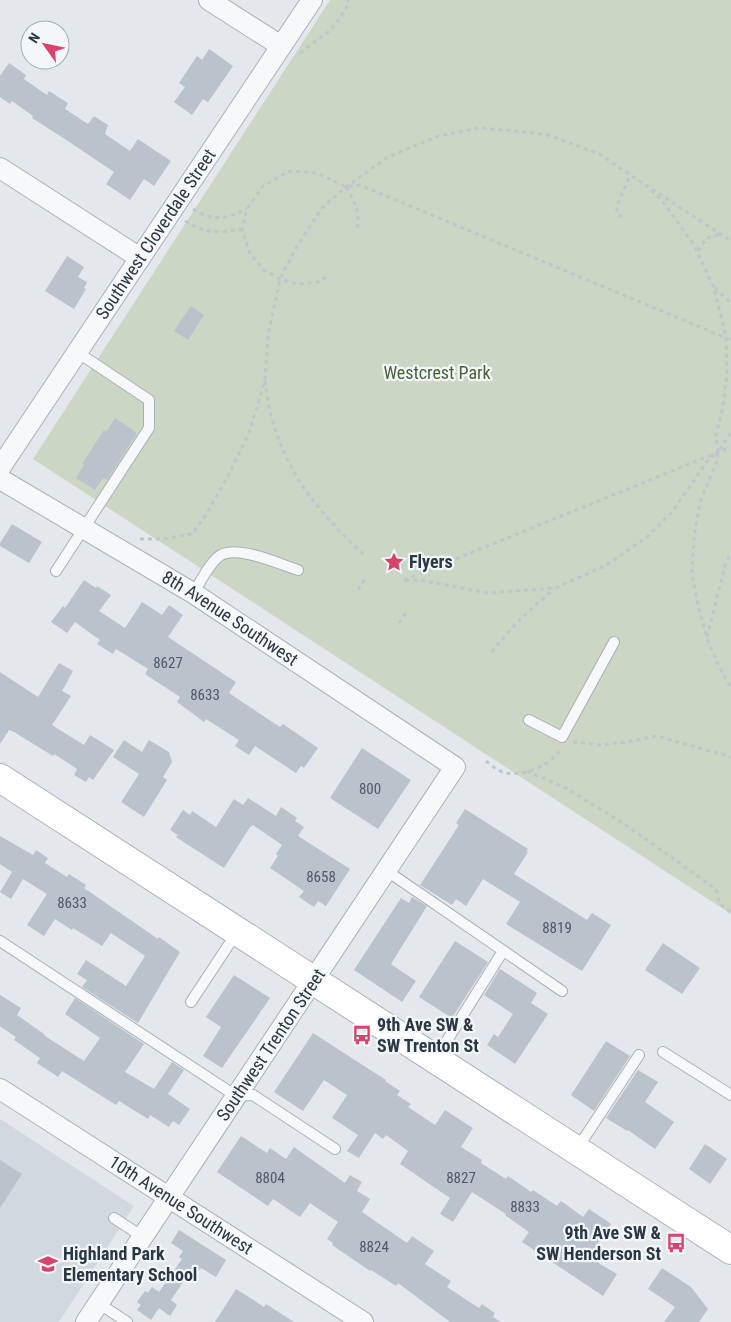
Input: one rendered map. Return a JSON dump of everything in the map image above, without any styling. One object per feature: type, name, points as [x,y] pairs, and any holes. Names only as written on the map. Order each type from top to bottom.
[{"type":"street","points":[[209,0],[281,46]]},
{"type":"street","name":"Southwest Cloverdale Street","points":[[0,468],[312,0]]},
{"type":"street","points":[[0,168],[140,258]]},
{"type":"street","name":"8th Avenue Southwest","points":[[0,479],[194,593],[455,767]]},
{"type":"street","name":"Southwest Trenton Street","points":[[86,1322],[455,767]]},
{"type":"street","points":[[0,778],[731,1250]]},
{"type":"street","name":"10th Avenue Southwest","points":[[0,1089],[363,1322]]},
{"type":"lane","points":[[56,571],[149,428],[149,400],[77,352]]},
{"type":"lane","points":[[194,593],[218,556],[225,552],[245,553],[298,570]]},
{"type":"lane","points":[[530,720],[564,738],[614,642]]},
{"type":"lane","points":[[387,871],[562,991]]},
{"type":"lane","points":[[191,1002],[238,931]]},
{"type":"lane","points":[[0,941],[236,1096],[253,1095],[335,1149]]},
{"type":"lane","points":[[436,1059],[503,951]]},
{"type":"lane","points":[[663,1052],[731,1094]]},
{"type":"lane","points":[[576,1150],[639,1055]]},
{"type":"lane","points":[[114,1218],[142,1237]]},
{"type":"lane","points":[[98,1303],[127,1322]]},
{"type":"path","points":[[300,53],[332,29],[344,13],[348,0]]},
{"type":"path","points":[[365,556],[330,522],[306,493],[296,476],[287,459],[271,416],[265,380],[268,336],[280,279],[297,246],[322,208],[346,187],[388,157],[438,136],[479,128],[527,132],[548,135],[599,154],[731,241]]},
{"type":"path","points":[[326,277],[319,282],[297,284],[280,279],[264,270],[250,254],[242,229],[247,209],[263,186],[289,171],[317,173],[346,187],[354,200],[359,217],[357,229]]},
{"type":"path","points":[[622,218],[617,214],[616,206],[630,175]]},
{"type":"path","points":[[346,187],[360,185],[731,340]]},
{"type":"path","points":[[647,186],[664,203],[698,252],[714,288],[726,337],[727,373],[723,407],[716,435],[717,461],[700,502],[694,537],[692,574],[707,638],[731,688]]},
{"type":"path","points":[[193,209],[202,215],[223,218],[247,209]]},
{"type":"path","points":[[185,221],[193,226],[215,233],[242,229]]},
{"type":"path","points":[[698,252],[707,238],[721,234]]},
{"type":"path","points":[[714,288],[731,303]]},
{"type":"path","points":[[132,539],[192,534],[230,474],[245,441],[265,380]]},
{"type":"path","points":[[492,652],[506,633],[534,605],[555,588],[605,566],[647,537],[672,512],[708,460],[718,452],[731,433]]},
{"type":"path","points":[[555,588],[488,593],[420,580],[401,581],[731,447]]},
{"type":"path","points":[[707,638],[726,562],[731,553]]},
{"type":"path","points":[[358,590],[366,577]]},
{"type":"path","points":[[399,623],[408,611]]},
{"type":"path","points":[[486,761],[504,773],[527,771],[542,767],[550,761],[557,754],[564,738],[581,744],[601,745],[657,736],[731,758]]},
{"type":"path","points":[[527,771],[566,788],[650,842],[716,889],[720,904],[731,912]]},
{"type":"shaded area","name":"Highland Park Elementary School","points":[[0,1119],[134,1206],[59,1322],[0,1322]]},
{"type":"green space","name":"Westcrest Park","points":[[330,0],[731,0],[731,914],[33,459]]},
{"type":"building","points":[[209,49],[233,66],[208,102],[203,99],[192,115],[174,102],[185,87],[179,83],[197,56],[202,60]]},
{"type":"building","points":[[9,63],[26,75],[24,79],[47,95],[49,91],[68,103],[65,109],[88,124],[94,116],[108,125],[105,134],[130,151],[138,139],[171,161],[154,186],[144,179],[130,200],[106,184],[114,172],[32,118],[33,116],[12,101],[10,104],[0,97],[0,76]]},
{"type":"building","points":[[67,256],[84,267],[78,277],[87,282],[84,288],[86,289],[74,309],[45,291]]},
{"type":"building","points":[[191,306],[204,315],[188,340],[174,331]]},
{"type":"building","points":[[115,418],[137,433],[107,480],[103,478],[95,490],[76,478],[84,465],[82,464],[104,430],[106,432]]},
{"type":"building","points":[[12,524],[42,542],[29,563],[0,546]]},
{"type":"building","points":[[84,580],[111,595],[99,611],[125,628],[142,602],[162,615],[169,605],[183,615],[168,637],[236,682],[229,693],[280,727],[283,724],[318,748],[304,768],[301,766],[296,773],[255,746],[249,755],[235,746],[239,740],[206,719],[204,722],[177,702],[180,697],[145,674],[148,669],[116,649],[113,654],[97,644],[100,640],[75,622],[67,633],[51,622],[63,606],[65,608]]},
{"type":"building","points":[[59,663],[73,671],[62,691],[71,696],[52,725],[84,745],[90,735],[114,750],[93,780],[89,777],[86,782],[74,775],[77,769],[14,732],[9,730],[0,744],[0,672],[38,697]]},
{"type":"building","points":[[124,740],[142,752],[149,740],[169,752],[172,762],[163,777],[167,780],[144,817],[121,802],[139,774],[113,757]]},
{"type":"building","points":[[362,748],[411,780],[378,829],[330,798]]},
{"type":"building","points":[[248,798],[276,816],[281,807],[297,818],[295,821],[304,827],[298,836],[350,869],[326,906],[318,901],[314,907],[299,897],[304,891],[270,868],[278,856],[276,854],[282,845],[253,825],[224,868],[176,837],[178,835],[170,830],[183,810],[190,815],[192,811],[216,827],[234,799],[243,805]]},
{"type":"building","points":[[465,809],[528,849],[514,874],[587,920],[592,913],[611,925],[582,971],[506,924],[520,902],[483,879],[466,906],[456,899],[452,905],[420,885],[459,825],[456,823]]},
{"type":"building","points":[[0,836],[33,855],[36,850],[48,858],[45,863],[67,877],[69,874],[86,885],[84,888],[180,952],[138,1023],[82,987],[87,980],[77,974],[86,960],[126,986],[145,956],[111,933],[102,946],[55,919],[44,936],[27,925],[47,894],[23,879],[11,899],[0,892],[12,872],[0,864]]},
{"type":"building","points":[[412,897],[427,906],[391,964],[416,981],[402,1002],[354,970],[401,898],[409,903]]},
{"type":"building","points":[[455,941],[488,962],[452,1018],[419,997]]},
{"type":"building","points":[[663,943],[700,968],[682,994],[645,970]]},
{"type":"building","points":[[500,969],[537,993],[531,1003],[548,1014],[515,1064],[487,1045],[494,1034],[498,1037],[513,1014],[484,995]]},
{"type":"building","points":[[234,975],[270,998],[222,1068],[203,1056],[221,1027],[206,1017]]},
{"type":"building","points":[[0,995],[21,1008],[17,1015],[84,1061],[100,1038],[65,1014],[75,998],[144,1044],[125,1072],[154,1089],[172,1062],[184,1070],[168,1094],[190,1109],[179,1125],[173,1121],[169,1127],[150,1115],[148,1119],[119,1101],[116,1105],[62,1071],[58,1077],[37,1063],[40,1058],[14,1040],[16,1037],[0,1026]]},
{"type":"building","points":[[313,1033],[386,1080],[400,1091],[397,1095],[411,1104],[408,1107],[435,1125],[445,1110],[473,1128],[461,1147],[482,1160],[481,1163],[506,1179],[508,1176],[531,1192],[533,1190],[557,1206],[561,1201],[583,1217],[589,1209],[611,1224],[591,1254],[600,1264],[617,1274],[603,1296],[522,1242],[529,1232],[506,1214],[472,1192],[453,1222],[440,1214],[450,1198],[400,1164],[408,1151],[386,1135],[383,1139],[375,1133],[359,1158],[347,1151],[358,1135],[332,1118],[347,1095],[324,1080],[303,1111],[274,1092]]},
{"type":"building","points":[[606,1041],[630,1056],[594,1111],[571,1095]]},
{"type":"building","points":[[638,1070],[658,1082],[645,1102],[674,1122],[655,1149],[628,1130],[606,1118]]},
{"type":"building","points":[[241,1136],[267,1153],[270,1148],[286,1159],[294,1147],[345,1183],[350,1175],[362,1182],[357,1191],[370,1199],[362,1212],[407,1243],[412,1236],[434,1251],[425,1264],[451,1281],[447,1287],[479,1308],[482,1304],[495,1313],[493,1317],[501,1322],[450,1322],[398,1283],[396,1286],[332,1245],[333,1243],[327,1239],[338,1222],[310,1203],[300,1217],[273,1199],[268,1206],[217,1172]]},
{"type":"building","points":[[705,1144],[727,1159],[710,1184],[689,1169]]},
{"type":"building","points":[[0,1160],[22,1174],[0,1208]]},
{"type":"building","points":[[179,1230],[226,1260],[216,1277],[194,1266],[171,1300],[177,1305],[170,1316],[159,1308],[151,1320],[137,1310],[141,1305],[137,1302],[145,1291],[148,1293],[152,1287],[159,1292],[182,1259],[179,1257],[183,1251],[171,1243]]},
{"type":"building","points":[[662,1268],[691,1287],[708,1309],[699,1322],[664,1322],[675,1307],[648,1289]]},
{"type":"building","points":[[236,1289],[264,1307],[266,1304],[294,1322],[215,1322]]},
{"type":"place","name":"Flyers","points":[[394,562]]},
{"type":"place","name":"9th Ave SW & SW Trenton St","points":[[362,1035]]},
{"type":"place","name":"9th Ave SW & SW Henderson St","points":[[676,1243]]},
{"type":"place","name":"Highland Park Elementary School","points":[[48,1264]]}]
